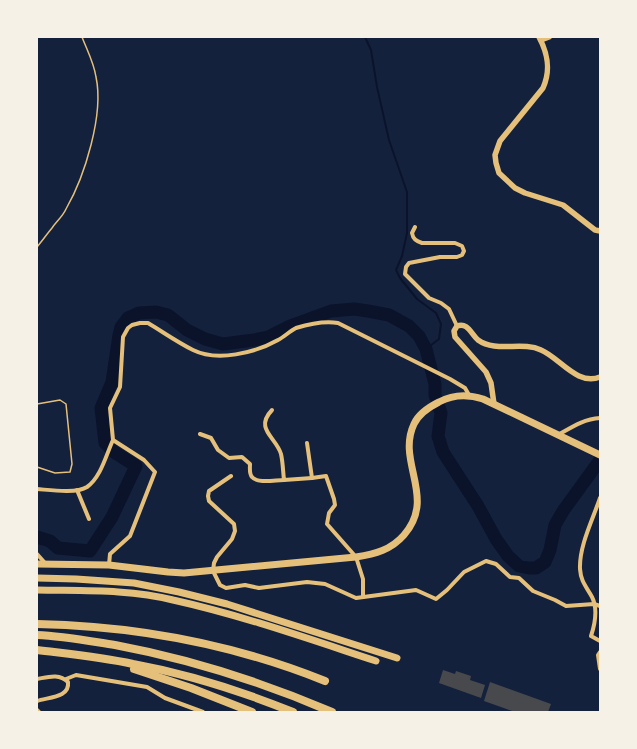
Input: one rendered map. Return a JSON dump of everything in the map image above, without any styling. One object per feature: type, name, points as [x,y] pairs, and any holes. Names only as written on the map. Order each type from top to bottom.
[{"type":"highway","points":[[41,563],[109,565],[184,573],[374,554],[394,545],[412,525],[417,510],[418,500],[409,452],[414,424],[422,412],[445,399],[454,396],[476,397],[494,404],[600,455]]},
{"type":"highway","points":[[37,578],[134,583],[179,592],[227,604],[397,658]]},
{"type":"highway","points":[[37,590],[124,593],[172,599],[273,627],[376,661]]},
{"type":"highway","points":[[37,624],[85,626],[125,630],[205,643],[286,666],[325,680]]},
{"type":"highway","points":[[37,635],[89,641],[183,659],[228,672],[273,688],[332,712]]},
{"type":"highway","points":[[37,650],[133,664],[180,674],[222,686],[293,712]]},
{"type":"highway","points":[[85,656],[160,677],[252,712]]},
{"type":"street","points":[[549,37],[540,38],[547,57],[548,67],[543,88],[500,141],[495,155],[496,163],[499,173],[515,188],[525,193],[563,205],[595,230],[600,231]]},
{"type":"street","points":[[415,228],[412,233],[413,237],[422,243],[455,243],[462,246],[464,251],[462,255],[457,257],[440,257],[409,263],[405,271],[405,274],[429,298],[441,303],[449,309],[457,326]]},
{"type":"street","points":[[37,488],[56,491],[78,490],[86,487],[95,478],[113,440],[110,408],[120,387],[123,337],[128,328],[140,323],[148,323],[194,351],[215,356],[231,355],[260,348],[278,340],[295,329],[329,321],[338,323],[450,379],[466,388],[469,396]]},
{"type":"street","points":[[457,326],[466,326],[478,340],[489,345],[540,349],[581,377],[591,379],[600,377]]},
{"type":"street","points":[[457,326],[454,331],[455,337],[486,372],[491,383],[494,404]]},
{"type":"street","points":[[272,410],[268,414],[266,420],[266,430],[281,454],[284,480]]},
{"type":"street","points":[[558,435],[579,423],[600,418]]},
{"type":"street","points":[[200,434],[211,438],[218,450],[229,458],[242,457],[250,464],[250,473],[252,477],[258,480],[284,480],[326,476],[335,505],[329,513],[327,524],[356,557],[363,579],[363,597]]},
{"type":"street","points":[[109,565],[110,554],[130,536],[155,472],[144,460],[113,440]]},
{"type":"street","points":[[307,443],[312,478]]},
{"type":"street","points":[[231,476],[209,491],[208,496],[208,501],[234,524],[235,531],[232,539],[217,556],[214,563],[213,571],[220,585],[226,588],[245,585],[259,588],[307,582],[325,584],[356,598],[416,590],[436,599],[464,572],[486,561],[496,564],[510,576],[519,578],[534,591],[566,606],[594,604],[600,606]]},
{"type":"street","points":[[78,490],[89,519]]},
{"type":"street","points":[[600,498],[581,552],[580,569],[583,583],[592,598],[596,613],[591,636],[600,641]]},
{"type":"street","points":[[37,554],[41,563]]},
{"type":"street","points":[[600,652],[598,655],[600,669]]},
{"type":"street","points":[[37,679],[58,676],[66,679],[76,675],[147,687],[165,698],[203,712]]},
{"type":"street","points":[[37,701],[60,695],[66,691],[69,687],[66,679]]},
{"type":"path","points":[[37,247],[66,210],[82,175],[95,127],[99,101],[96,78],[93,64],[82,37]]},
{"type":"path","points":[[37,404],[60,400],[66,404],[72,464],[70,472],[55,473],[37,467]]},
{"type":"building","points":[[443,670],[455,674],[456,671],[471,676],[470,680],[485,685],[481,698],[439,683]]},
{"type":"building","points":[[490,682],[551,704],[548,712],[515,712],[484,701]]},
{"type":"waterway","points":[[365,37],[371,50],[377,87],[389,140],[407,192],[407,233],[402,256],[396,270],[400,278],[417,299],[436,313],[441,324],[439,339],[426,349]]},
{"type":"waterway","points":[[37,537],[50,541],[58,548],[90,551],[112,517],[136,466],[114,452],[105,443],[101,408],[112,382],[121,327],[128,318],[139,313],[156,312],[168,315],[187,330],[205,339],[223,344],[268,337],[290,326],[331,311],[354,309],[389,315],[409,326],[419,336],[426,349],[435,384],[435,395],[441,413],[438,436],[443,452],[478,506],[496,539],[508,556],[519,566],[536,568],[545,562],[550,550],[555,525],[563,511],[600,460]]}]
